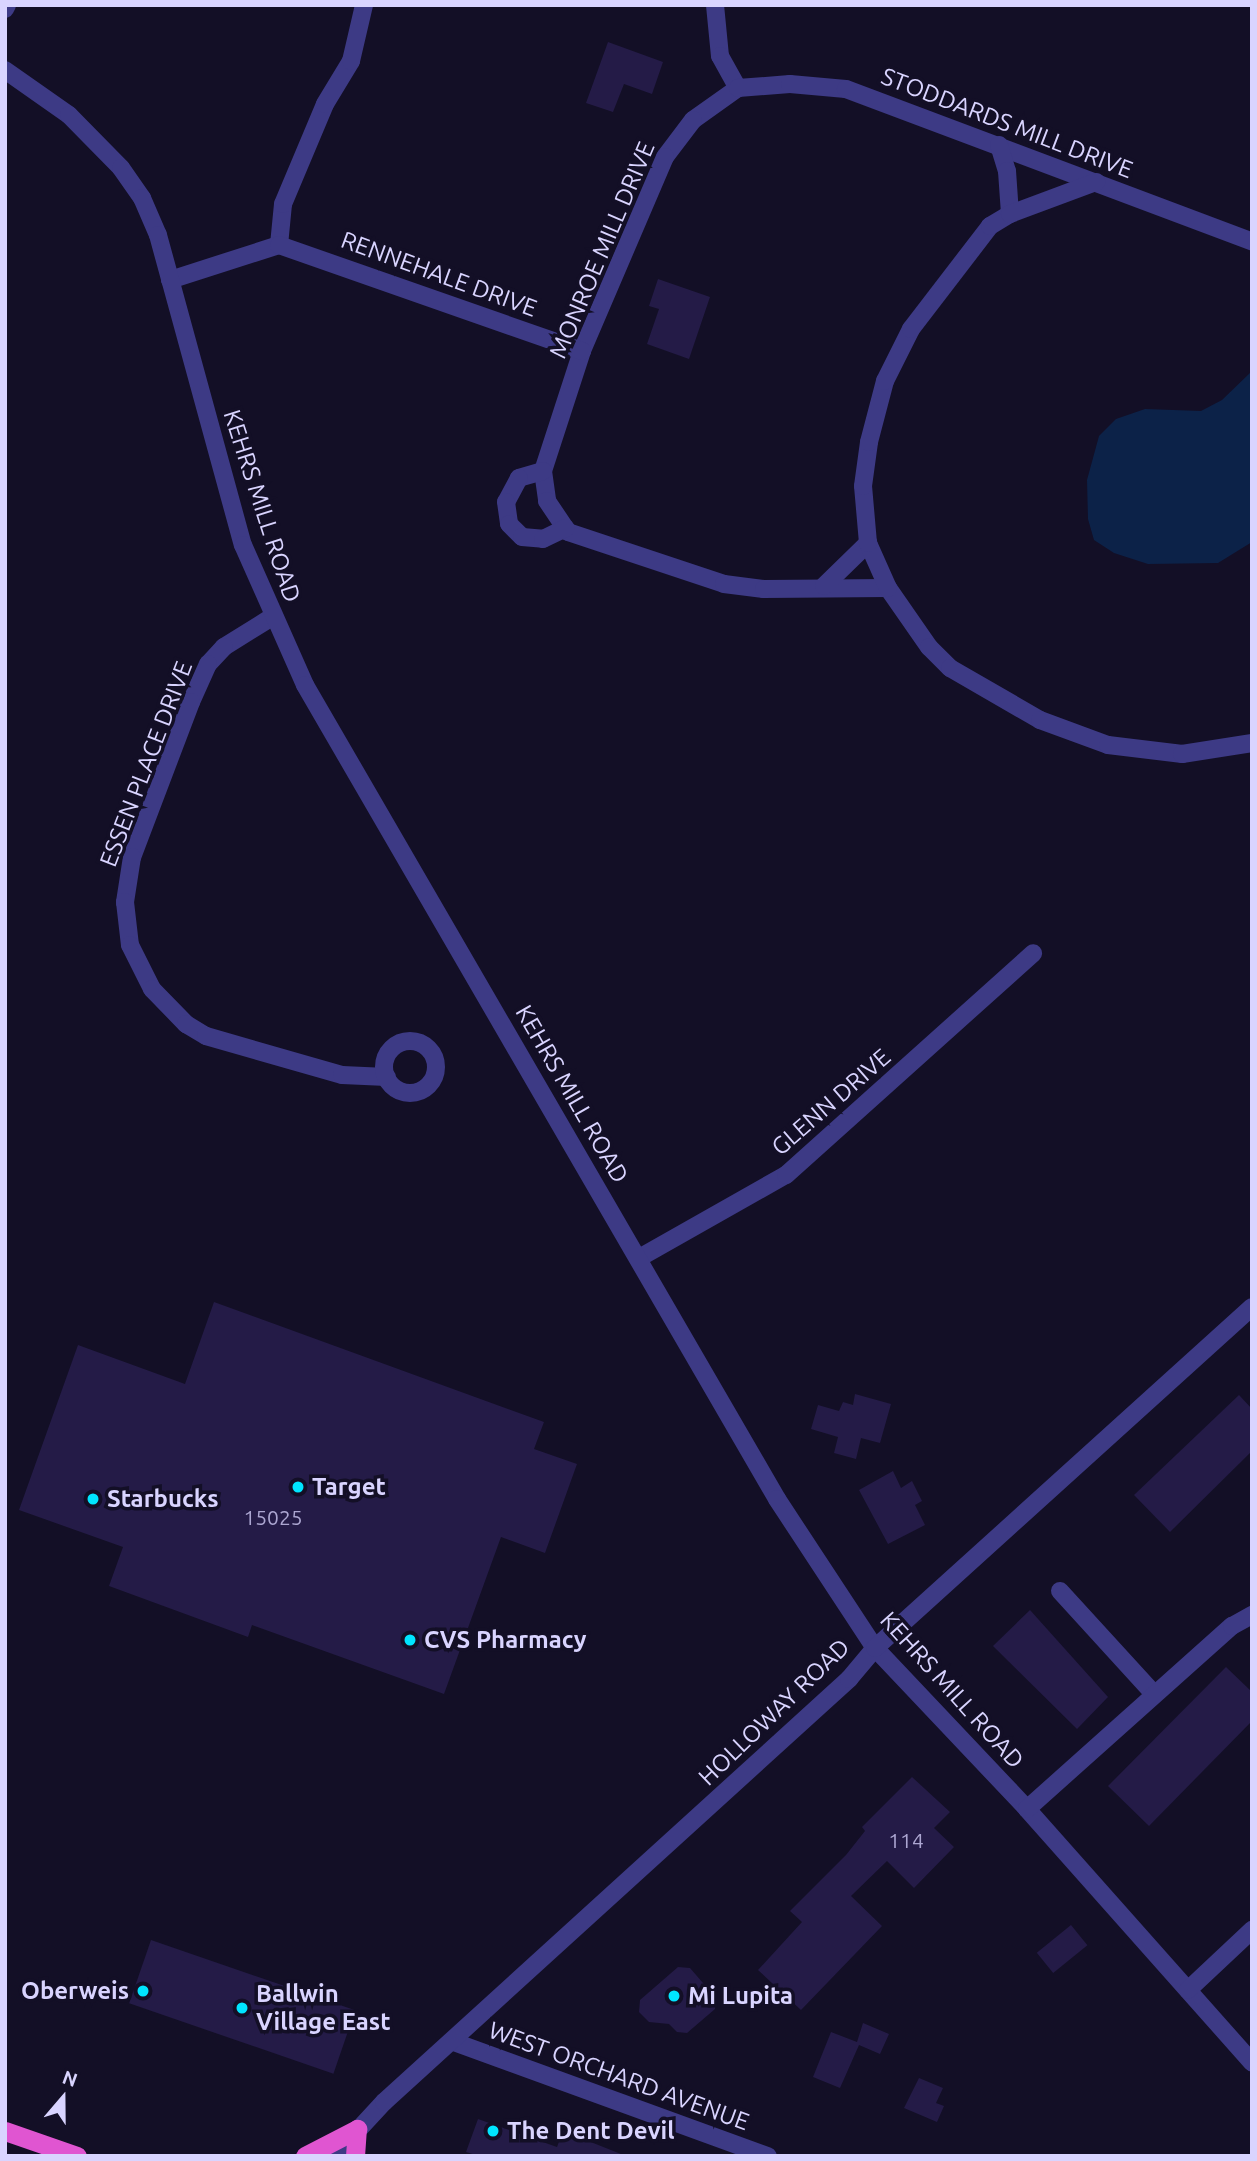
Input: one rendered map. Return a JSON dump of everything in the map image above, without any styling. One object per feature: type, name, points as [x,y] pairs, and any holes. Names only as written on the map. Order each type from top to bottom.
[{"type":"highway","points":[[305,2156],[357,2129]]},
{"type":"highway","points":[[355,2156],[357,2129]]},
{"type":"highway","points":[[5,2131],[77,2156]]},
{"type":"street","points":[[170,279],[256,248],[279,245],[284,204],[325,104],[351,61],[364,5]]},
{"type":"street","points":[[715,5],[720,56],[738,89]]},
{"type":"street","name":"KEHRS MILL ROAD","points":[[5,70],[69,115],[121,168],[147,210],[170,279],[243,545],[272,617],[312,697],[639,1258],[776,1499],[875,1648],[1027,1809],[1252,2062]]},
{"type":"street","name":"STODDARDS MILL DRIVE","points":[[738,89],[790,84],[846,89],[1252,242]]},
{"type":"street","name":"MONROE MILL DRIVE","points":[[566,528],[547,501],[542,471],[582,351],[666,157],[693,120],[738,89]]},
{"type":"street","points":[[999,145],[1007,171],[1010,214]]},
{"type":"street","points":[[1096,182],[1010,214],[990,226],[925,304],[885,381],[869,442],[863,486],[868,543],[888,588],[929,647],[950,668],[1056,727],[1108,745],[1161,754],[1220,751],[1252,743]]},
{"type":"street","name":"RENNEHALE DRIVE","points":[[279,245],[582,351]]},
{"type":"street","points":[[542,471],[519,478],[506,502],[509,524],[522,537],[543,539],[566,528],[645,561],[724,584],[764,589],[824,586],[888,588]]},
{"type":"street","points":[[824,586],[868,543]]},
{"type":"street","name":"ESSEN PLACE DRIVE","points":[[272,617],[223,647],[208,664],[191,702],[132,857],[125,902],[130,945],[160,999],[186,1024],[206,1035],[342,1076],[387,1077]]},
{"type":"street","name":"GLENN DRIVE","points":[[639,1258],[786,1175],[1033,953]]},
{"type":"street","name":"HOLLOWAY ROAD","points":[[334,2156],[357,2129],[849,1679],[875,1648],[1252,1307]]},
{"type":"street","points":[[1060,1591],[1154,1693]]},
{"type":"street","points":[[1027,1809],[1154,1693],[1232,1626],[1252,1615]]},
{"type":"street","points":[[1188,1990],[1252,1930]]},
{"type":"street","name":"WEST ORCHARD AVENUE","points":[[454,2042],[768,2156]]},
{"type":"water","points":[[1252,371],[1252,542],[1218,563],[1148,564],[1114,553],[1094,540],[1088,519],[1087,480],[1099,436],[1116,419],[1145,409],[1201,411],[1222,400]]},
{"type":"building","points":[[608,42],[663,62],[652,94],[624,84],[613,112],[586,103]]},
{"type":"building","points":[[658,279],[710,297],[689,359],[647,344],[659,309],[649,306]]},
{"type":"building","name":"Target","points":[[214,1302],[544,1422],[534,1449],[577,1464],[545,1553],[501,1537],[444,1694],[252,1625],[248,1637],[109,1586],[123,1547],[19,1510],[78,1345],[185,1384]]},
{"type":"building","points":[[855,1394],[891,1404],[880,1443],[861,1438],[856,1459],[834,1453],[838,1437],[811,1429],[818,1405],[839,1411],[843,1402],[853,1405]]},
{"type":"building","points":[[1239,1395],[1252,1409],[1252,1451],[1170,1532],[1134,1495]]},
{"type":"building","points":[[893,1471],[901,1488],[912,1481],[922,1501],[915,1505],[925,1525],[888,1544],[859,1490]]},
{"type":"building","points":[[1030,1610],[1108,1697],[1077,1729],[993,1646]]},
{"type":"building","points":[[1226,1667],[1252,1692],[1252,1721],[1149,1826],[1108,1786]]},
{"type":"building","points":[[912,1777],[950,1812],[934,1828],[954,1847],[914,1888],[887,1861],[851,1896],[882,1926],[801,2010],[758,1970],[802,1922],[790,1911],[846,1855],[865,1831],[862,1827]]},
{"type":"building","points":[[1071,1925],[1087,1945],[1053,1973],[1037,1953]]},
{"type":"building","name":"Ballwin Village East","points":[[151,1940],[355,2010],[333,2074],[129,2003]]},
{"type":"building","points":[[678,1967],[690,1968],[716,1998],[715,2009],[687,2033],[677,2032],[669,2024],[649,2022],[639,2012],[640,2000]]},
{"type":"building","points":[[863,2023],[889,2034],[880,2054],[859,2045],[840,2088],[813,2077],[831,2032],[857,2042]]},
{"type":"building","points":[[919,2078],[943,2088],[936,2103],[944,2106],[937,2122],[904,2108]]},
{"type":"building","name":"The Dent Devil","points":[[478,2119],[557,2147],[563,2131],[626,2156],[479,2156],[466,2152]]},
{"type":"place","name":"Target","points":[[298,1487]]},
{"type":"place","name":"Starbucks","points":[[93,1499]]},
{"type":"place","name":"CVS Pharmacy","points":[[410,1640]]},
{"type":"place","name":"Oberweis","points":[[143,1991]]},
{"type":"place","name":"Mi Lupita","points":[[674,1996]]},
{"type":"place","name":"Ballwin Village East","points":[[242,2008]]},
{"type":"place","name":"The Dent Devil","points":[[493,2131]]}]
